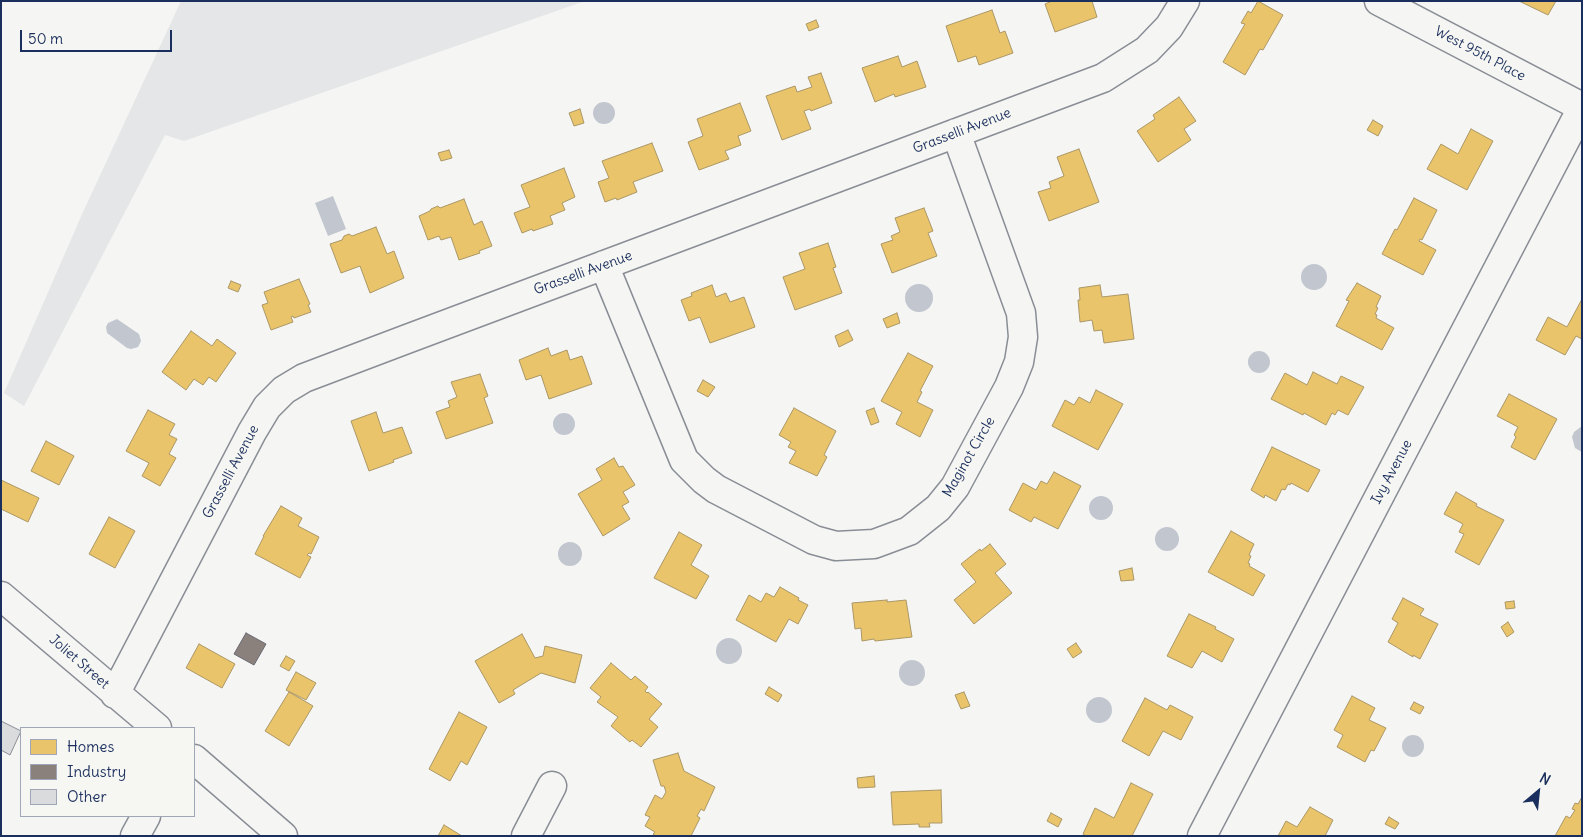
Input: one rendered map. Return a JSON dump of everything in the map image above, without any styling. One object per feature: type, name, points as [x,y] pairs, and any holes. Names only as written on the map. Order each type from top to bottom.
[{"type":"street","name":"Grasselli Avenue","points":[[116,694],[252,432],[267,407],[284,390],[304,378],[1103,78],[1147,50],[1169,27],[1185,1]]},
{"type":"street","name":"West 95th Place","points":[[1379,1],[1582,107]]},
{"type":"street","name":"Ivy Avenue","points":[[1202,836],[1582,107]]},
{"type":"street","name":"Maginot Circle","points":[[604,265],[684,460],[716,489],[814,540],[836,546],[874,544],[908,531],[938,508],[955,487],[1009,387],[1019,362],[1023,337],[1021,313],[956,133]]},
{"type":"street","name":"Joliet Street","points":[[1,596],[156,727]]},
{"type":"street","points":[[195,760],[283,836]]},
{"type":"street","points":[[526,836],[552,786]]},
{"type":"street","points":[[136,836],[146,817]]},
{"type":"shaded area","points":[[181,1],[585,1],[184,141],[165,135],[24,406],[4,393],[83,212]]},
{"type":"shaded area","points":[[604,102],[612,105],[615,113],[612,121],[604,124],[596,121],[593,113],[596,105]]},
{"type":"shaded area","points":[[333,196],[346,229],[328,236],[315,203]]},
{"type":"shaded area","points":[[1314,264],[1323,268],[1327,277],[1323,286],[1314,290],[1305,286],[1301,277],[1305,268]]},
{"type":"shaded area","points":[[919,284],[929,288],[933,298],[929,308],[919,312],[909,308],[905,298],[909,288]]},
{"type":"shaded area","points":[[117,319],[139,334],[141,341],[138,347],[127,348],[107,333],[106,327],[108,323]]},
{"type":"shaded area","points":[[1259,351],[1267,354],[1270,362],[1267,370],[1259,373],[1251,370],[1248,362],[1251,354]]},
{"type":"shaded area","points":[[564,413],[572,416],[575,424],[572,432],[564,435],[556,432],[553,424],[556,416]]},
{"type":"shaded area","points":[[1582,426],[1582,452],[1575,448],[1572,437],[1574,432]]},
{"type":"shaded area","points":[[1101,496],[1110,499],[1113,508],[1110,517],[1101,520],[1092,517],[1089,508],[1092,499]]},
{"type":"shaded area","points":[[1167,527],[1175,531],[1179,539],[1175,547],[1167,551],[1159,547],[1155,539],[1159,531]]},
{"type":"shaded area","points":[[570,542],[575,543],[581,549],[581,559],[575,565],[570,566],[565,565],[559,559],[558,554],[559,549],[565,543]]},
{"type":"shaded area","points":[[729,638],[738,642],[742,651],[738,660],[729,664],[720,660],[716,651],[720,642]]},
{"type":"shaded area","points":[[912,660],[921,664],[925,673],[921,682],[912,686],[903,682],[899,673],[903,664]]},
{"type":"shaded area","points":[[1099,697],[1108,701],[1112,710],[1108,719],[1099,723],[1090,719],[1086,710],[1090,701]]},
{"type":"shaded area","points":[[1413,735],[1421,738],[1424,746],[1421,754],[1413,757],[1405,754],[1402,746],[1405,738]]},
{"type":"building: Homes","points":[[1052,1],[1092,1],[1097,17],[1055,32],[1045,4]]},
{"type":"building: Homes","points":[[1258,1],[1283,15],[1263,50],[1260,49],[1245,75],[1223,62],[1245,24],[1241,23],[1248,11],[1251,13]]},
{"type":"building: Homes","points":[[1519,1],[1556,1],[1548,15]]},
{"type":"building: Homes","points":[[992,10],[1000,33],[1005,31],[1013,53],[979,65],[976,56],[958,62],[946,26]]},
{"type":"building: Homes","points":[[816,20],[819,27],[809,31],[806,24]]},
{"type":"building: Homes","points":[[898,56],[902,67],[917,61],[926,87],[895,97],[894,94],[875,102],[862,68]]},
{"type":"building: Homes","points":[[821,73],[832,103],[811,111],[810,109],[804,111],[811,129],[782,140],[766,96],[795,86],[797,92],[812,87],[808,77]]},
{"type":"building: Homes","points":[[1179,97],[1196,121],[1184,129],[1191,140],[1158,162],[1137,131],[1155,119],[1153,115]]},
{"type":"building: Homes","points":[[740,103],[751,131],[738,136],[741,145],[725,151],[729,159],[699,170],[688,142],[703,136],[697,119]]},
{"type":"building: Homes","points":[[580,109],[584,123],[574,126],[569,113]]},
{"type":"building: Homes","points":[[1373,120],[1383,126],[1378,136],[1367,130]]},
{"type":"building: Homes","points":[[1471,129],[1493,141],[1467,190],[1427,169],[1441,144],[1458,154]]},
{"type":"building: Homes","points":[[652,143],[663,171],[633,182],[637,192],[617,200],[616,198],[605,202],[598,182],[609,178],[602,161]]},
{"type":"building: Homes","points":[[1079,149],[1099,202],[1049,221],[1038,192],[1051,188],[1049,182],[1064,176],[1057,157]]},
{"type":"building: Homes","points":[[449,150],[452,158],[441,161],[438,153]]},
{"type":"building: Homes","points":[[564,168],[575,197],[562,203],[565,210],[550,216],[553,224],[522,233],[514,213],[530,207],[521,185]]},
{"type":"building: Homes","points":[[1414,198],[1437,210],[1422,240],[1420,239],[1419,241],[1436,250],[1423,275],[1382,254]]},
{"type":"building: Homes","points":[[464,199],[474,225],[482,221],[492,246],[479,251],[480,253],[459,260],[451,237],[441,240],[439,236],[428,240],[419,216],[438,206],[440,208]]},
{"type":"building: Homes","points":[[924,208],[933,231],[928,233],[937,256],[892,273],[881,244],[893,240],[891,236],[900,232],[895,218]]},
{"type":"building: Homes","points":[[376,227],[387,254],[394,251],[404,278],[370,293],[360,266],[341,273],[330,244],[342,240],[344,236],[349,234],[352,236]]},
{"type":"building: Homes","points":[[828,243],[836,267],[833,268],[842,293],[795,310],[783,277],[805,269],[799,253]]},
{"type":"building: Homes","points":[[299,279],[310,304],[308,305],[311,312],[294,318],[293,316],[291,317],[293,322],[271,330],[262,305],[268,303],[264,292]]},
{"type":"building: Homes","points":[[231,281],[241,285],[238,292],[228,288]]},
{"type":"building: Homes","points":[[1357,283],[1381,296],[1376,307],[1378,308],[1375,314],[1377,315],[1376,318],[1394,328],[1382,350],[1336,326],[1349,301],[1346,300]]},
{"type":"building: Homes","points":[[712,285],[716,297],[726,293],[730,302],[744,297],[755,327],[710,343],[700,317],[689,321],[681,300],[692,296],[691,293]]},
{"type":"building: Homes","points":[[1100,285],[1102,297],[1128,294],[1134,339],[1104,343],[1102,330],[1094,331],[1092,320],[1080,322],[1079,288]]},
{"type":"building: Homes","points":[[1582,299],[1582,339],[1576,336],[1565,355],[1536,340],[1548,317],[1567,327]]},
{"type":"building: Homes","points":[[897,313],[900,323],[887,328],[883,319]]},
{"type":"building: Homes","points":[[848,330],[853,340],[839,347],[835,336]]},
{"type":"building: Homes","points":[[191,331],[212,346],[217,339],[236,353],[216,382],[209,377],[203,385],[194,379],[186,390],[162,372]]},
{"type":"building: Homes","points":[[548,348],[551,356],[567,350],[570,360],[582,356],[592,384],[549,399],[541,375],[526,380],[519,360]]},
{"type":"building: Homes","points":[[908,353],[933,366],[920,391],[922,392],[917,402],[933,410],[920,437],[896,424],[902,412],[881,401]]},
{"type":"building: Homes","points":[[1313,372],[1337,384],[1341,376],[1364,387],[1348,415],[1338,410],[1335,415],[1332,413],[1326,425],[1271,399],[1285,373],[1307,385]]},
{"type":"building: Homes","points":[[480,374],[488,396],[484,398],[493,423],[446,439],[436,412],[450,407],[448,401],[457,397],[451,382]]},
{"type":"building: Homes","points":[[703,380],[715,387],[708,397],[697,391]]},
{"type":"building: Homes","points":[[1096,390],[1123,404],[1098,450],[1052,426],[1065,400],[1074,405],[1079,397],[1090,403]]},
{"type":"building: Homes","points":[[1509,394],[1557,419],[1535,460],[1511,447],[1518,427],[1497,416]]},
{"type":"building: Homes","points":[[794,408],[836,431],[824,455],[827,457],[817,476],[789,463],[796,451],[788,447],[791,442],[779,435]]},
{"type":"building: Homes","points":[[874,408],[879,422],[871,425],[866,411]]},
{"type":"building: Homes","points":[[148,410],[175,424],[169,435],[177,439],[169,454],[176,458],[160,486],[142,476],[149,463],[126,451]]},
{"type":"building: Homes","points":[[376,412],[383,433],[402,427],[412,453],[369,471],[351,421]]},
{"type":"building: Homes","points":[[46,441],[74,456],[59,485],[31,471]]},
{"type":"building: Homes","points":[[1272,447],[1320,470],[1308,492],[1291,483],[1290,485],[1288,484],[1285,490],[1282,489],[1276,501],[1265,495],[1264,498],[1251,490]]},
{"type":"building: Homes","points":[[614,458],[619,467],[623,466],[635,485],[623,492],[629,502],[622,506],[630,519],[603,536],[578,494],[602,480],[596,469]]},
{"type":"building: Homes","points":[[1054,472],[1081,486],[1058,529],[1034,517],[1031,522],[1009,510],[1023,483],[1036,490],[1041,481],[1047,484]]},
{"type":"building: Homes","points":[[1,480],[39,498],[28,522],[1,509]]},
{"type":"building: Homes","points":[[1456,492],[1477,504],[1476,506],[1504,520],[1479,565],[1455,552],[1464,534],[1459,532],[1463,524],[1444,514]]},
{"type":"building: Homes","points":[[281,506],[302,518],[298,526],[319,537],[311,554],[307,555],[311,557],[300,578],[255,554],[263,536]]},
{"type":"building: Homes","points":[[109,517],[135,531],[115,568],[89,554]]},
{"type":"building: Homes","points":[[1231,531],[1254,544],[1249,555],[1251,556],[1248,563],[1250,564],[1249,566],[1265,575],[1253,596],[1208,572]]},
{"type":"building: Homes","points":[[679,532],[702,545],[691,565],[709,576],[696,599],[654,578]]},
{"type":"building: Homes","points":[[990,544],[1006,564],[995,573],[1012,593],[974,624],[954,600],[976,582],[961,564],[980,549],[981,551]]},
{"type":"building: Homes","points":[[1132,568],[1134,580],[1121,581],[1119,571]]},
{"type":"building: Homes","points":[[780,587],[808,605],[798,624],[789,619],[776,642],[736,620],[749,595],[761,602],[766,593],[774,597]]},
{"type":"building: Homes","points":[[1403,598],[1424,609],[1420,615],[1438,624],[1420,659],[1413,655],[1413,657],[1388,642],[1398,623],[1392,619]]},
{"type":"building: Homes","points":[[887,600],[887,602],[906,600],[912,637],[862,641],[861,628],[855,629],[852,603]]},
{"type":"building: Homes","points":[[1514,601],[1515,608],[1506,609],[1505,602]]},
{"type":"building: Homes","points":[[1189,614],[1216,627],[1215,629],[1234,639],[1222,662],[1202,651],[1192,668],[1167,656]]},
{"type":"building: Homes","points":[[1508,622],[1514,632],[1507,637],[1501,627]]},
{"type":"building: Homes","points":[[522,634],[535,658],[543,656],[545,646],[582,655],[575,683],[541,673],[513,690],[515,694],[499,703],[475,661]]},
{"type":"building: Homes","points":[[1076,643],[1082,652],[1073,658],[1067,649]]},
{"type":"building: Homes","points":[[199,644],[235,664],[222,688],[186,668]]},
{"type":"building: Homes","points":[[286,656],[295,661],[289,671],[280,666]]},
{"type":"building: Homes","points":[[611,663],[631,680],[635,676],[648,687],[645,691],[662,704],[649,719],[658,727],[641,747],[632,740],[630,742],[611,726],[618,717],[597,702],[601,697],[590,688]]},
{"type":"building: Homes","points":[[296,672],[316,683],[306,700],[286,690]]},
{"type":"building: Homes","points":[[769,687],[782,695],[778,702],[765,694]]},
{"type":"building: Homes","points":[[289,692],[313,706],[289,746],[265,731]]},
{"type":"building: Homes","points":[[964,692],[970,706],[961,709],[955,695]]},
{"type":"building: Homes","points":[[1352,696],[1375,708],[1369,720],[1386,728],[1374,751],[1371,750],[1365,762],[1337,747],[1343,735],[1334,730]]},
{"type":"building: Homes","points":[[1145,698],[1167,710],[1170,705],[1193,717],[1181,740],[1163,731],[1149,756],[1122,741]]},
{"type":"building: Homes","points":[[1414,702],[1424,707],[1420,714],[1410,709]]},
{"type":"building: Homes","points":[[459,712],[487,727],[467,765],[461,761],[450,781],[429,769]]},
{"type":"building: Homes","points":[[678,753],[684,771],[715,787],[704,811],[701,809],[697,816],[700,818],[691,836],[656,836],[653,834],[655,832],[645,826],[650,817],[645,815],[655,795],[662,799],[666,792],[664,786],[661,786],[653,760]]},
{"type":"building: Homes","points":[[874,776],[875,787],[858,788],[857,778]]},
{"type":"building: Homes","points":[[1131,783],[1153,794],[1132,836],[1086,836],[1083,834],[1095,808],[1114,818]]},
{"type":"building: Homes","points":[[941,790],[942,823],[929,823],[930,827],[919,827],[919,824],[893,825],[891,792]]},
{"type":"building: Homes","points":[[1582,797],[1582,836],[1555,836],[1566,816],[1570,818],[1575,810],[1572,809],[1575,803],[1578,804]]},
{"type":"building: Homes","points":[[1310,807],[1333,820],[1325,836],[1278,836],[1286,821],[1297,827]]},
{"type":"building: Homes","points":[[1051,813],[1062,819],[1058,827],[1047,821]]},
{"type":"building: Homes","points":[[1389,817],[1399,823],[1395,829],[1385,824]]},
{"type":"building: Homes","points":[[444,825],[462,836],[438,836]]},
{"type":"building: Industry","points":[[246,633],[266,644],[254,665],[234,654]]},
{"type":"building: Other","points":[[1,721],[20,730],[20,733],[10,755],[1,750]]}]
